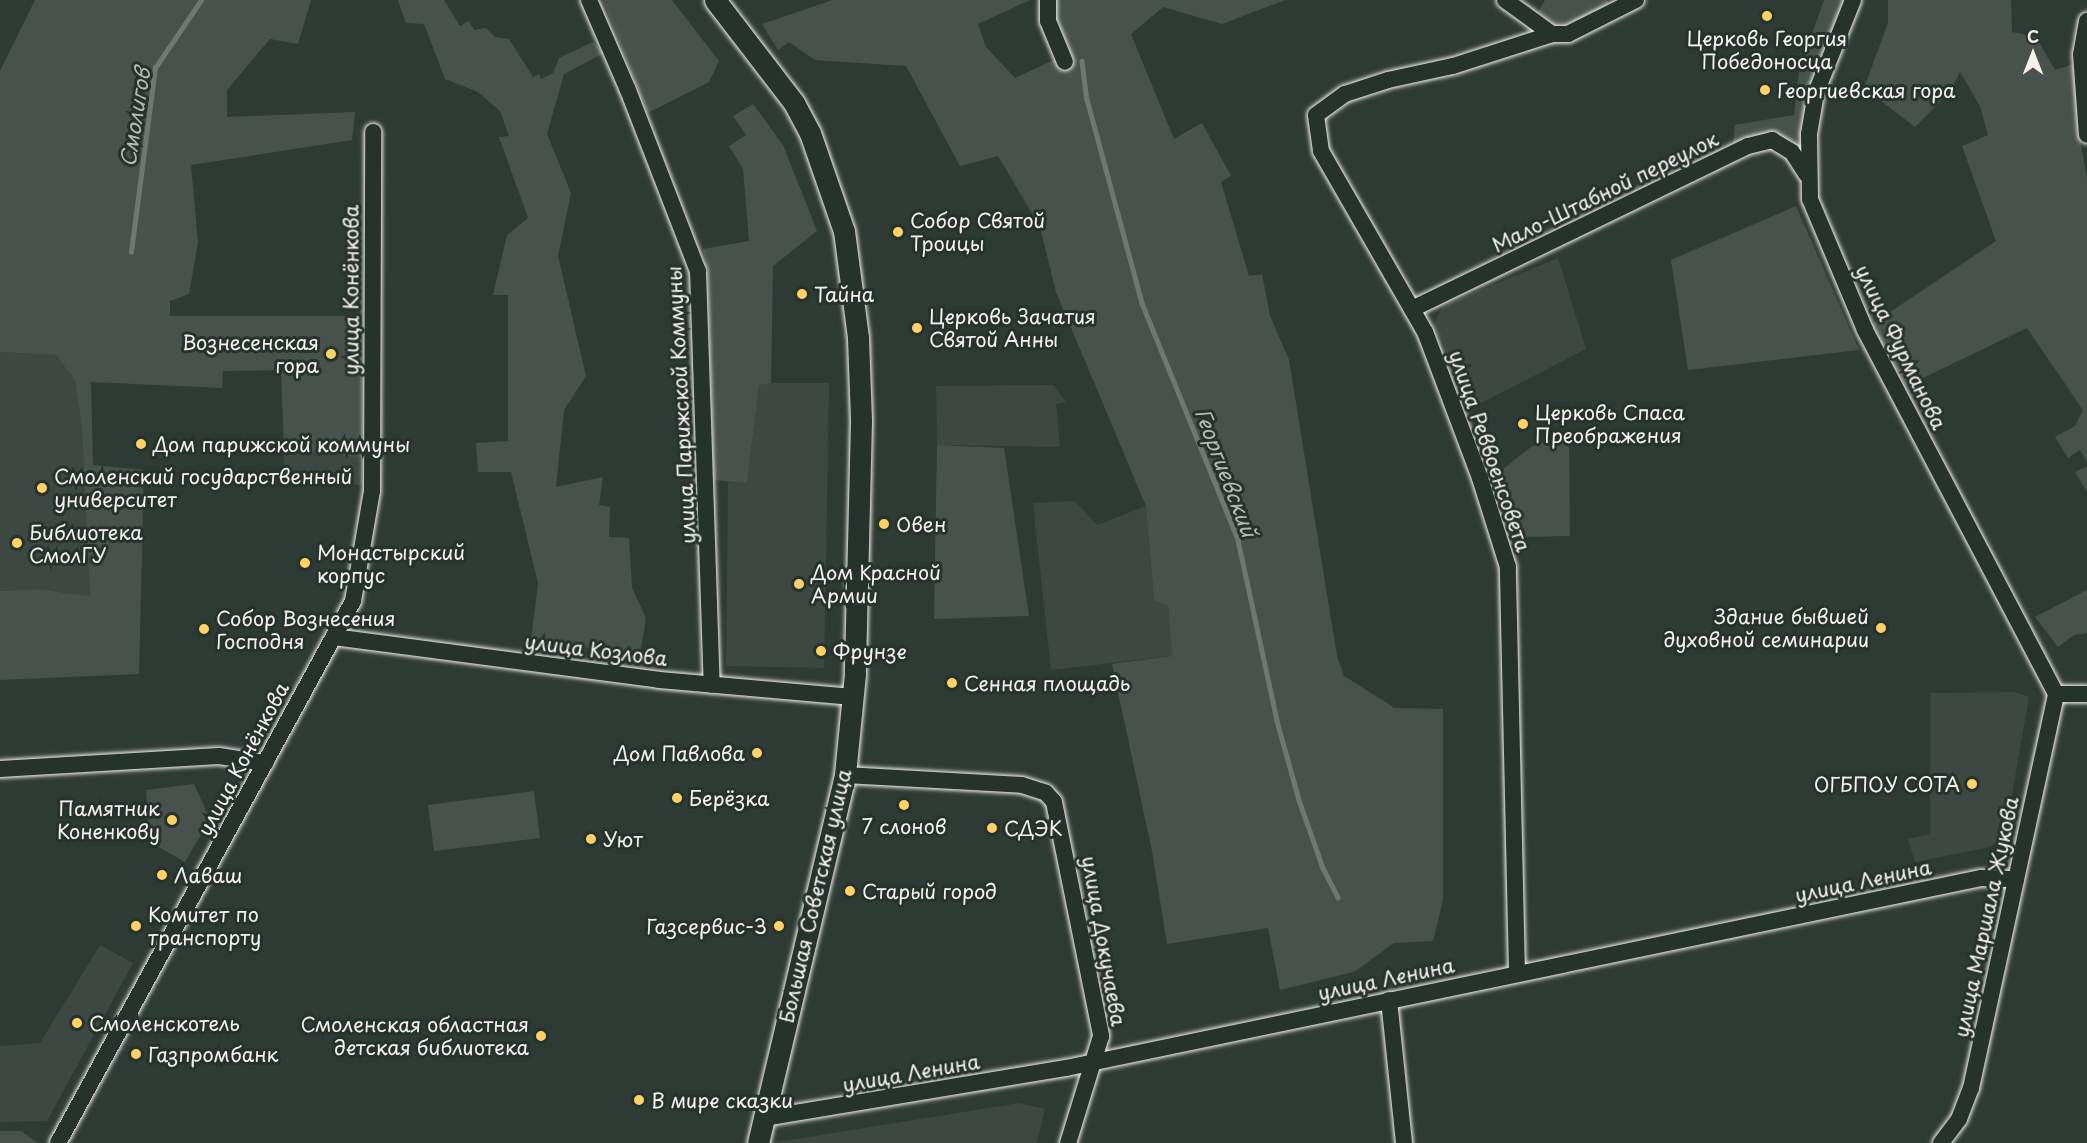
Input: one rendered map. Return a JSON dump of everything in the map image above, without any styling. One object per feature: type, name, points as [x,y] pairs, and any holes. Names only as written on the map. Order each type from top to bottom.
[{"type":"main road","name":"Большая Советская улица","points":[[715,0],[794,103],[810,133],[844,231],[858,338],[861,420],[853,697],[845,775],[758,1143]]},
{"type":"street","name":"улица Парижской Коммуны","points":[[589,0],[641,122],[698,271],[712,686]]},
{"type":"street","points":[[1048,0],[1048,21],[1065,62]]},
{"type":"street","points":[[1505,0],[1552,34],[1568,34],[1636,0]]},
{"type":"street","name":"улица Фурманова","points":[[1853,0],[1816,93],[1807,175],[1810,199],[1865,330],[2056,694]]},
{"type":"street","points":[[2087,21],[2081,54],[2087,135]]},
{"type":"street","name":"улица Реввоенсовета","points":[[1517,973],[1508,567],[1473,458],[1425,332],[1321,151],[1316,115],[1345,94],[1388,80],[1453,66],[1552,34]]},
{"type":"street","name":"улица Конёнкова","points":[[58,1143],[353,601],[372,491],[374,132]]},
{"type":"street","name":"Мало-Штабной переулок","points":[[1412,309],[1748,146],[1772,140],[1792,152],[1807,175]]},
{"type":"street","name":"улица Козлова","points":[[334,637],[712,686],[853,697]]},
{"type":"street","points":[[2056,694],[2087,694]]},
{"type":"street","name":"улица Маршала Жукова","points":[[1941,1143],[1959,1119],[1971,1088],[2056,694]]},
{"type":"street","points":[[0,769],[219,756],[265,763]]},
{"type":"street","name":"улица Докучаева","points":[[845,775],[1022,785],[1046,793],[1060,813],[1101,1036],[1068,1143]]},
{"type":"street","name":"улица Ленина","points":[[764,1118],[1091,1063],[1981,878],[2016,879]]},
{"type":"street","points":[[1389,1000],[1404,1143]]},
{"type":"shaded area","points":[[35,0],[311,0],[298,44],[270,39],[227,90],[227,117],[355,112],[352,140],[191,165],[198,242],[189,294],[170,301],[170,316],[361,316],[362,458],[284,449],[281,370],[223,371],[222,388],[91,382],[93,465],[144,470],[139,674],[0,680],[0,591],[36,589],[90,596],[82,428],[75,381],[56,355],[0,352],[0,71]]},
{"type":"shaded area","points":[[398,0],[444,0],[460,26],[469,21],[474,30],[486,28],[495,37],[509,39],[533,77],[539,74],[541,79],[553,73],[559,58],[593,42],[604,53],[564,74],[547,134],[571,193],[558,256],[586,376],[564,410],[556,487],[603,477],[599,505],[610,507],[609,537],[629,538],[632,588],[646,618],[640,655],[531,640],[538,583],[511,472],[478,472],[476,443],[508,441],[508,295],[493,295],[507,235],[528,218],[499,137],[509,136],[500,111],[478,92],[445,79],[424,24],[406,23]]},
{"type":"shaded area","points":[[603,0],[672,0],[719,61],[709,82],[648,113]]},
{"type":"shaded area","points":[[833,0],[1030,0],[978,24],[986,47],[1015,78],[1056,59],[1074,60],[1051,5],[1055,0],[1285,0],[1222,24],[1163,7],[1131,34],[1174,139],[1202,123],[1231,176],[1221,182],[1249,276],[1262,274],[1270,316],[1289,360],[1337,656],[1344,676],[1395,708],[1443,709],[1443,900],[1433,941],[1394,943],[1354,972],[1280,990],[1268,928],[1167,944],[1152,851],[1112,664],[1172,656],[1168,606],[1154,600],[1146,506],[1056,292],[1040,227],[998,156],[960,166],[906,66],[815,60],[789,42],[778,50],[762,24]]},
{"type":"shaded area","points":[[1545,0],[1607,0],[1611,8],[1575,22],[1554,24],[1538,12]]},
{"type":"shaded area","points":[[1824,0],[1844,0],[1810,90],[1803,154],[1792,141],[1767,133],[1733,143],[1735,125],[1794,115],[1799,71]]},
{"type":"shaded area","points":[[1888,0],[2011,0],[2012,32],[2036,37],[2055,70],[2074,64],[2077,123],[2087,178],[2087,463],[2080,450],[2068,458],[2055,437],[2075,426],[2083,410],[2027,328],[1906,386],[1871,325],[1996,241],[1962,146],[1988,135],[1980,106],[1960,72],[1950,92],[1915,127],[1864,88],[1888,23]]},
{"type":"shaded area","points":[[753,104],[783,145],[817,231],[773,266],[771,383],[759,385],[747,483],[714,480],[708,270],[703,249],[749,241],[743,169],[729,146],[746,135],[733,116]]},
{"type":"shaded area","points":[[1796,206],[1859,350],[1688,370],[1671,260]]},
{"type":"shaded area","points":[[1558,258],[1586,349],[1468,410],[1465,394],[1434,324],[1443,306]]},
{"type":"shaded area","name":"Смоленский государственный университет","points":[[0,352],[56,355],[75,381],[82,428],[90,596],[36,589],[0,591]]},
{"type":"shaded area","points":[[829,383],[824,668],[726,666],[728,482],[747,483],[759,384]]},
{"type":"shaded area","points":[[1053,385],[1066,402],[1056,404],[1060,447],[937,445],[936,386]]},
{"type":"shaded area","points":[[1556,436],[1569,436],[1570,536],[1524,537],[1492,478],[1531,447]]},
{"type":"shaded area","points":[[937,445],[1004,448],[1029,616],[934,619]]},
{"type":"shaded area","points":[[284,449],[362,458],[362,485],[283,480]]},
{"type":"shaded area","points":[[2087,466],[2087,492],[2075,472]]},
{"type":"shaded area","points":[[1075,501],[1097,525],[1146,506],[1154,600],[1168,606],[1172,656],[1051,670],[1033,503]]},
{"type":"shaded area","points":[[2087,590],[2087,633],[2074,635],[2058,647],[2035,617]]},
{"type":"shaded area","name":"ОГБПОУ СОТА","points":[[2014,692],[2029,697],[2010,806],[2013,829],[1990,847],[1915,862],[1908,839],[1930,834],[1930,693]]},
{"type":"shaded area","points":[[194,784],[210,819],[185,862],[150,842],[146,790]]},
{"type":"shaded area","points":[[534,791],[540,838],[434,851],[428,805]]},
{"type":"shaded area","name":"Смоленскотель","points":[[100,945],[133,963],[47,1121],[0,1122],[0,1046],[40,1043]]},
{"type":"shaded area","points":[[1019,1103],[1045,1109],[1037,1143],[771,1143]]},
{"type":"shaded area","points":[[0,1131],[21,1131],[38,1143],[0,1143]]},
{"type":"waterway","name":"Смолигов","points":[[131,252],[155,68],[201,0]]},
{"type":"waterway","name":"Георгиевский","points":[[1082,61],[1087,99],[1142,303],[1238,540],[1277,721],[1299,800],[1323,868],[1338,897]]},
{"type":"place","name":"Церковь Георгия Победоносца","points":[[1767,16]]},
{"type":"place","name":"Георгиевская гора","points":[[1765,90]]},
{"type":"place","name":"Собор Святой Троицы","points":[[898,232]]},
{"type":"place","name":"Тайна","points":[[802,294]]},
{"type":"place","name":"Церковь Зачатия Святой Анны","points":[[917,328]]},
{"type":"place","name":"Вознесенская гора","points":[[331,354]]},
{"type":"place","name":"Церковь Спаса Преображения","points":[[1523,424]]},
{"type":"place","name":"Дом парижской коммуны","points":[[141,444]]},
{"type":"place","name":"Смоленский государственный университет","points":[[42,488]]},
{"type":"place","name":"Овен","points":[[884,524]]},
{"type":"place","name":"Библиотека СмолГУ","points":[[17,543]]},
{"type":"place","name":"Монастырский корпус","points":[[305,563]]},
{"type":"place","name":"Дом Красной Армии","points":[[799,584]]},
{"type":"place","name":"Здание бывшей духовной семинарии","points":[[1881,628]]},
{"type":"place","name":"Собор Вознесения Господня","points":[[204,629]]},
{"type":"place","name":"Фрунзе","points":[[821,651]]},
{"type":"place","name":"Сенная площадь","points":[[952,683]]},
{"type":"place","name":"Дом Павлова","points":[[757,753]]},
{"type":"place","name":"ОГБПОУ СОТА","points":[[1972,784]]},
{"type":"place","name":"Берёзка","points":[[677,798]]},
{"type":"place","name":"7 слонов","points":[[904,805]]},
{"type":"place","name":"Памятник Коненкову","points":[[172,820]]},
{"type":"place","name":"СДЭК","points":[[992,828]]},
{"type":"place","name":"Уют","points":[[591,839]]},
{"type":"place","name":"Лаваш","points":[[162,875]]},
{"type":"place","name":"Старый город","points":[[850,891]]},
{"type":"place","name":"Комитет по транспорту","points":[[136,926]]},
{"type":"place","name":"Газсервис-3","points":[[779,926]]},
{"type":"place","name":"Смоленскотель","points":[[77,1023]]},
{"type":"place","name":"Смоленская областная детская библиотека","points":[[541,1036]]},
{"type":"place","name":"Газпромбанк","points":[[136,1054]]},
{"type":"place","name":"В мире сказки","points":[[639,1100]]}]
